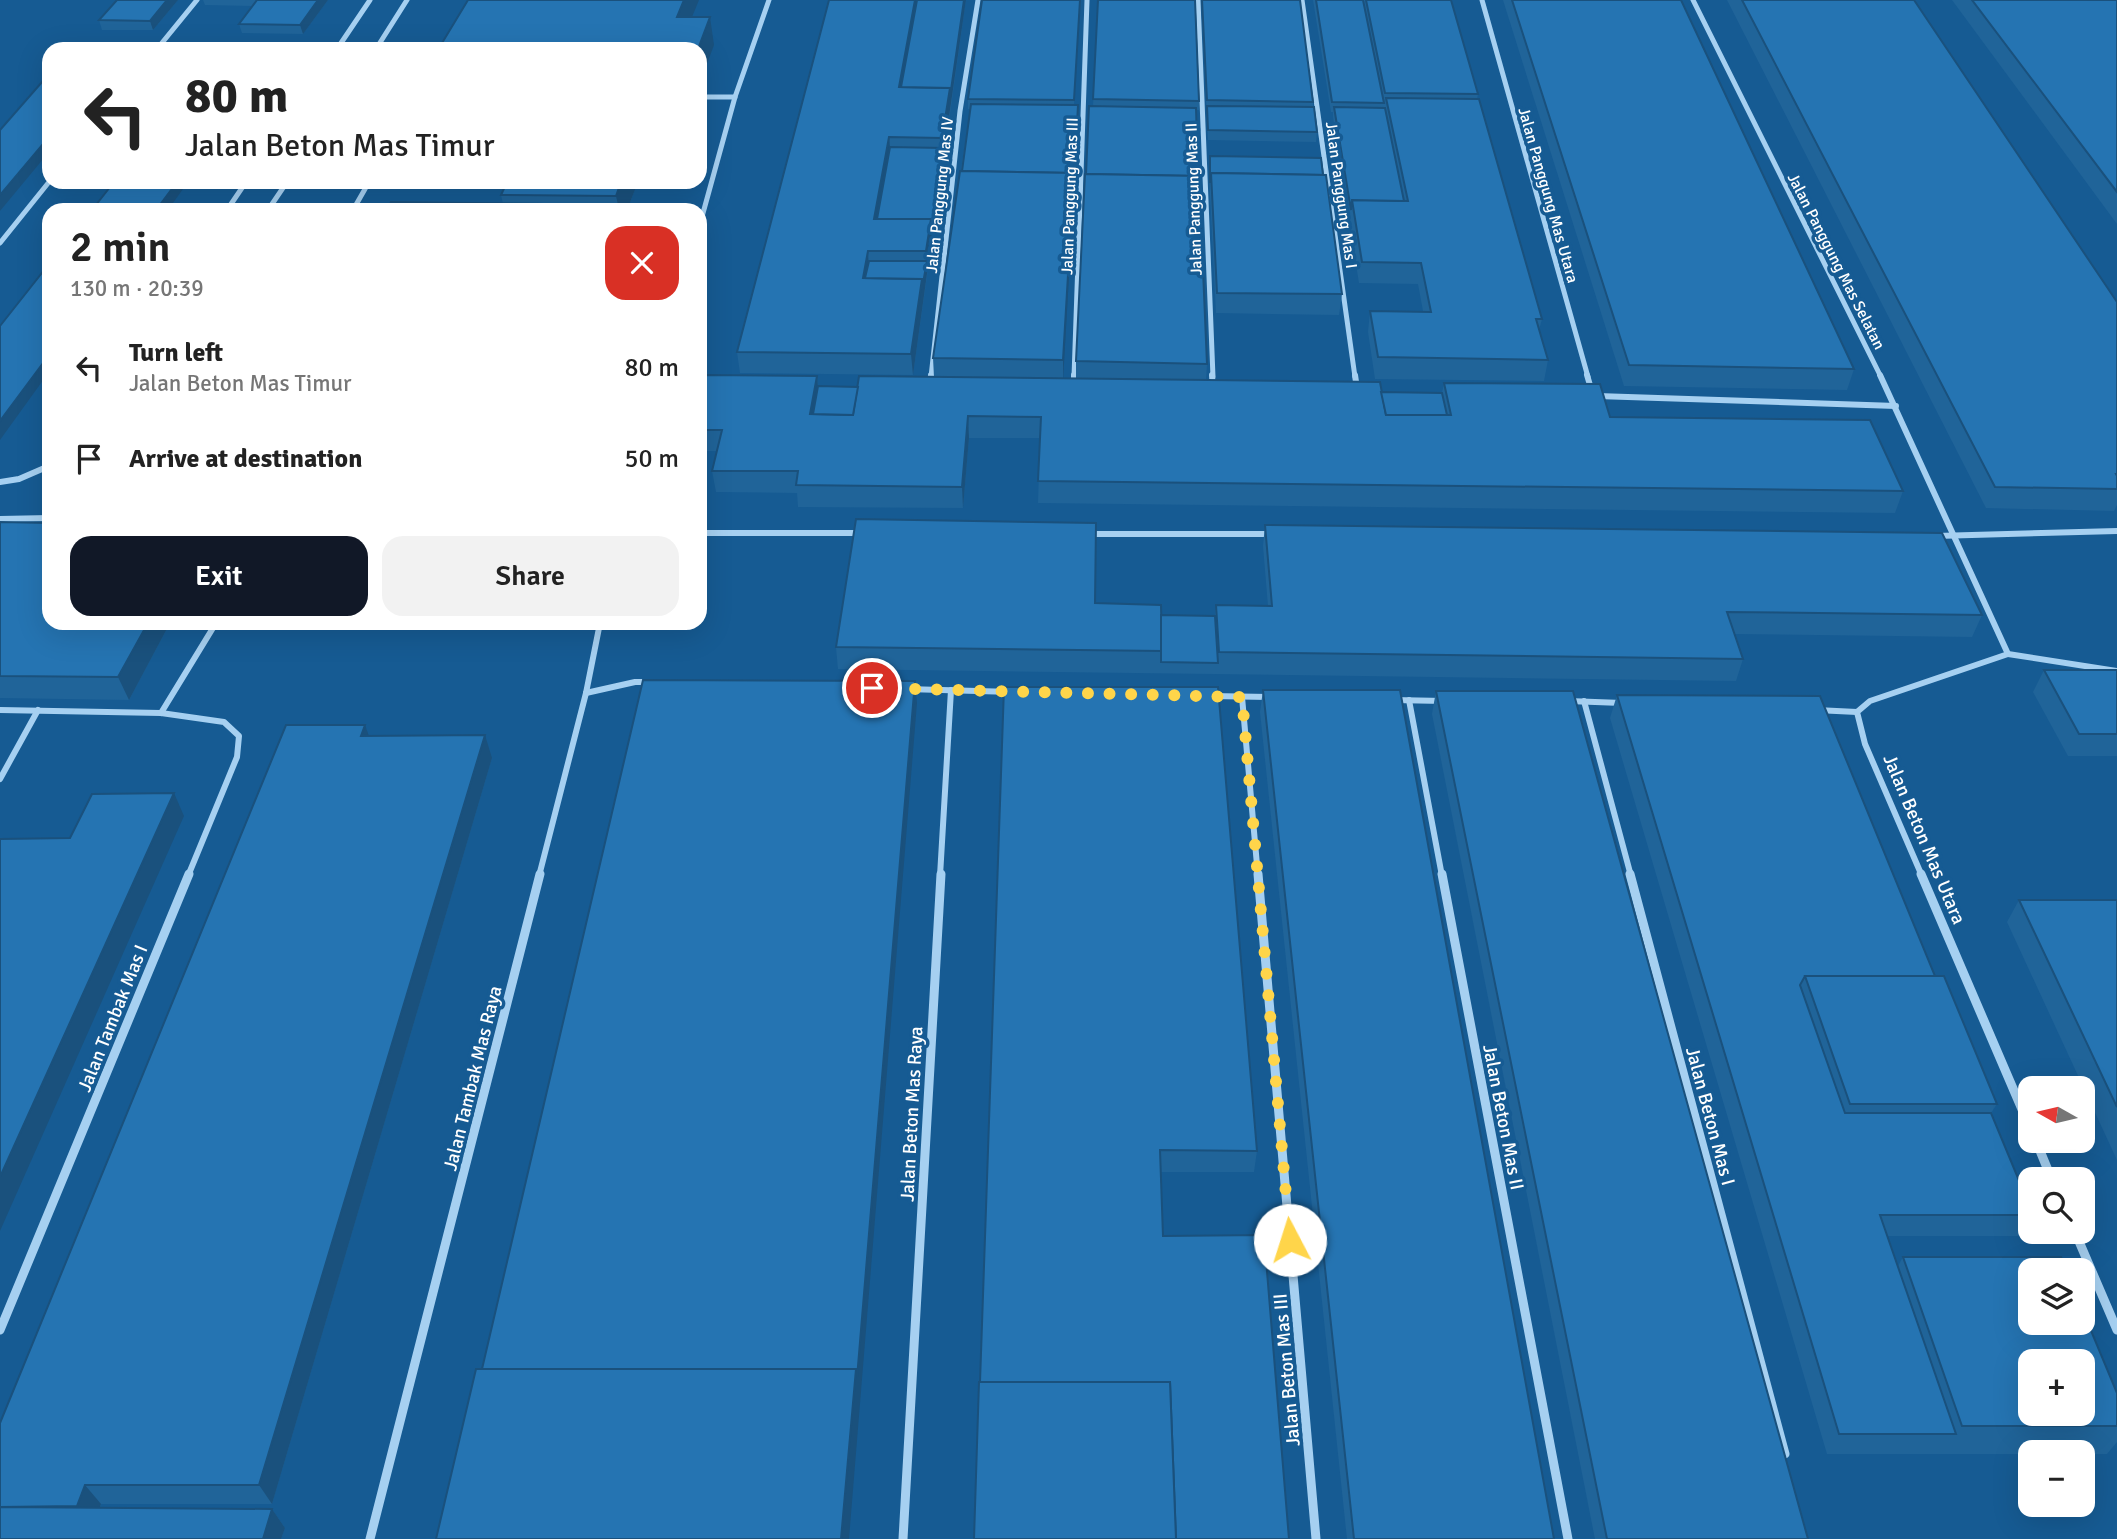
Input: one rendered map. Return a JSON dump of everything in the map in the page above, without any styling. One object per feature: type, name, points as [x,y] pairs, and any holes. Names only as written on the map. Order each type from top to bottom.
[{"type":"street","points":[[164,42],[197,0]]},
{"type":"street","points":[[342,42],[370,0]]},
{"type":"street","points":[[380,42],[407,0]]},
{"type":"street","points":[[706,203],[735,97],[768,0]]},
{"type":"street","name":"Jalan Panggung Mas IV","points":[[929,392],[960,111],[978,0]]},
{"type":"street","name":"Jalan Panggung Mas III","points":[[1074,393],[1087,0]]},
{"type":"street","name":"Jalan Panggung Mas II","points":[[1198,0],[1213,396]]},
{"type":"street","name":"Jalan Panggung Mas I","points":[[1302,0],[1358,393],[1345,393]]},
{"type":"street","name":"Jalan Panggung Mas Utara","points":[[1482,0],[1594,396]]},
{"type":"street","name":"Jalan Panggung Mas Selatan","points":[[1693,0],[1896,406],[1951,536],[2008,654]]},
{"type":"street","points":[[707,97],[735,97]]},
{"type":"street","points":[[960,111],[974,111]]},
{"type":"street","points":[[1070,112],[1097,112]]},
{"type":"street","points":[[1189,113],[1215,113]]},
{"type":"street","points":[[1306,115],[1319,115]]},
{"type":"street","points":[[0,243],[44,189]]},
{"type":"street","points":[[1580,396],[1896,406]]},
{"type":"street","points":[[0,482],[19,479],[42,469]]},
{"type":"street","points":[[0,519],[42,518]]},
{"type":"street","points":[[1924,536],[2117,531]]},
{"type":"street","points":[[707,533],[867,533]]},
{"type":"street","points":[[1075,534],[1284,534]]},
{"type":"street","points":[[0,710],[161,713],[212,630]]},
{"type":"street","name":"Jalan Tambak Mas Raya","points":[[370,1539],[586,694],[599,630]]},
{"type":"street","points":[[1803,710],[1857,712],[1870,701],[2008,654],[2117,671]]},
{"type":"street","points":[[586,694],[635,682],[663,682]]},
{"type":"street","points":[[896,689],[1020,692]]},
{"type":"street","name":"Jalan Beton Mas Raya","points":[[903,1539],[951,691]]},
{"type":"street","points":[[1200,696],[1284,698]]},
{"type":"street","name":"Jalan Beton Mas III","points":[[1242,697],[1316,1539]]},
{"type":"street","points":[[1381,700],[1450,701]]},
{"type":"street","name":"Jalan Beton Mas II","points":[[1409,700],[1568,1539]]},
{"type":"street","points":[[1557,701],[1625,703]]},
{"type":"street","name":"Jalan Beton Mas I","points":[[1584,701],[1786,1458]]},
{"type":"street","points":[[0,779],[38,710]]},
{"type":"street","name":"Jalan Beton Mas Utara","points":[[1857,712],[1865,744],[2018,1100]]},
{"type":"street","name":"Jalan Tambak Mas I","points":[[0,1330],[237,757],[239,736],[224,722],[161,713]]},
{"type":"street","points":[[2080,1244],[2117,1330]]},
{"type":"building","points":[[117,0],[167,0],[150,21],[99,20]]},
{"type":"building","points":[[257,0],[318,0],[300,25],[239,24]]},
{"type":"building","points":[[468,0],[684,0],[677,17],[710,17],[701,42],[443,42]]},
{"type":"building","points":[[829,0],[915,0],[899,87],[950,88],[942,138],[889,137],[874,219],[931,219],[926,251],[868,251],[863,278],[922,279],[911,354],[737,352]]},
{"type":"building","points":[[917,0],[964,0],[950,97],[950,88],[901,87]]},
{"type":"building","points":[[982,0],[1080,0],[1074,100],[968,99]]},
{"type":"building","points":[[1098,0],[1195,0],[1199,101],[1093,99]]},
{"type":"building","points":[[1202,0],[1300,0],[1313,102],[1207,100]]},
{"type":"building","points":[[1316,0],[1363,0],[1384,103],[1332,102]]},
{"type":"building","points":[[1366,0],[1451,0],[1478,94],[1385,93]]},
{"type":"building","points":[[1512,0],[1681,0],[1854,369],[1629,365]]},
{"type":"building","points":[[1742,0],[1914,0],[2117,302],[2117,489],[1995,487]]},
{"type":"building","points":[[1972,0],[2117,0],[2117,192]]},
{"type":"building","points":[[42,82],[42,145],[0,195],[0,130]]},
{"type":"building","points":[[1386,98],[1479,99],[1542,319],[1536,319],[1548,360],[1378,357],[1370,311],[1431,312],[1421,263],[1362,262],[1352,200],[1408,201]]},
{"type":"building","points":[[971,104],[1078,105],[1074,183],[1074,173],[962,171]]},
{"type":"building","points":[[1089,106],[1196,108],[1198,176],[1086,174]]},
{"type":"building","points":[[1207,106],[1314,107],[1317,132],[1208,130]]},
{"type":"building","points":[[1334,107],[1385,108],[1404,201],[1352,200],[1351,210]]},
{"type":"building","points":[[890,147],[943,148],[931,229],[931,219],[877,219]]},
{"type":"building","points":[[1210,156],[1321,158],[1323,175],[1211,173],[1210,183]]},
{"type":"building","points":[[960,171],[1074,173],[1063,360],[933,358]]},
{"type":"building","points":[[1211,173],[1326,175],[1342,294],[1217,293]]},
{"type":"building","points":[[1085,174],[1199,176],[1207,364],[1076,361]]},
{"type":"building","points":[[108,189],[172,189],[161,203],[98,203]]},
{"type":"building","points":[[504,189],[618,189],[616,196],[501,195]]},
{"type":"building","points":[[391,202],[467,203],[390,203]]},
{"type":"building","points":[[869,261],[927,261],[922,289],[922,279],[865,278]]},
{"type":"building","points":[[42,273],[42,364],[0,421],[0,326]]},
{"type":"building","points":[[707,375],[817,376],[810,414],[853,415],[859,376],[1380,382],[1386,415],[1451,415],[1444,383],[1600,384],[1610,417],[1870,420],[1903,491],[1038,481],[1041,417],[968,416],[962,487],[796,485],[798,471],[712,471],[722,430],[707,430]]},
{"type":"building","points":[[818,386],[858,387],[853,415],[813,414]]},
{"type":"building","points":[[1381,392],[1442,393],[1447,415],[1386,415]]},
{"type":"building","points":[[856,519],[1096,523],[1095,603],[1161,605],[1162,651],[836,647]]},
{"type":"building","points":[[0,522],[42,523],[42,630],[144,630],[118,677],[0,676]]},
{"type":"building","points":[[1265,525],[1942,533],[1982,615],[1727,612],[1743,659],[1219,652],[1216,605],[1272,606]]},
{"type":"building","points":[[1161,615],[1215,616],[1218,663],[1161,662]]},
{"type":"building","points":[[2044,670],[2117,670],[2117,734],[2079,734]]},
{"type":"building","points":[[643,680],[915,681],[857,1378],[856,1369],[482,1369]]},
{"type":"building","points":[[1004,687],[1218,687],[1257,1151],[1160,1150],[1163,1236],[1264,1235],[1289,1539],[1176,1539],[1170,1382],[980,1382]]},
{"type":"building","points":[[1263,690],[1400,690],[1554,1539],[1354,1539]]},
{"type":"building","points":[[1436,691],[1573,691],[1808,1539],[1607,1539]]},
{"type":"building","points":[[1617,695],[1820,696],[1935,976],[1805,976],[1800,985],[1845,1113],[1991,1113],[2018,1178],[2018,1215],[1880,1215],[1956,1434],[1839,1434]]},
{"type":"building","points":[[286,725],[365,725],[361,736],[485,735],[259,1485],[85,1485],[77,1506],[0,1507],[0,1423]]},
{"type":"building","points":[[174,793],[0,1177],[0,839],[70,838],[92,794]]},
{"type":"building","points":[[2019,900],[2117,900],[2117,1107]]},
{"type":"building","points":[[1805,976],[1944,976],[1997,1104],[1850,1104]]},
{"type":"building","points":[[1903,1257],[2061,1257],[2018,1258],[2018,1335],[2093,1335],[2117,1393],[2117,1426],[2095,1426],[2095,1349],[2018,1349],[2018,1426],[1962,1426]]},
{"type":"building","points":[[476,1369],[856,1369],[841,1539],[436,1539]]},
{"type":"building","points":[[979,1382],[1170,1382],[1176,1539],[974,1539]]},
{"type":"building","points":[[0,1507],[272,1509],[263,1539],[0,1539]]},
{"type":"route","points":[[872,688],[1242,697],[1290,1240]]}]
